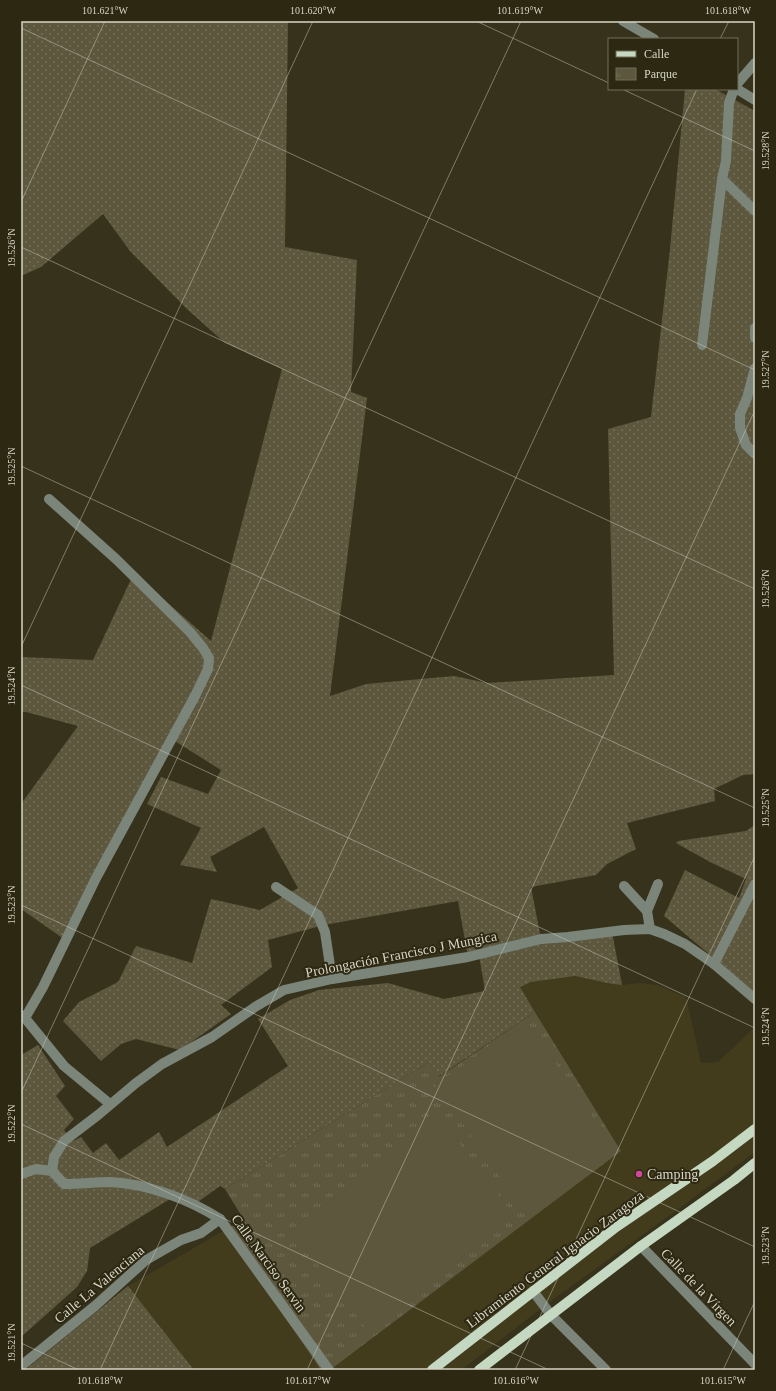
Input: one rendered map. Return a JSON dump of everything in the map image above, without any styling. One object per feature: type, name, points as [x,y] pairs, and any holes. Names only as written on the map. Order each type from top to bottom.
[{"type":"main road","name":"Libramiento General Ignacio Zaragoza","points":[[432,1370],[616,1227],[712,1162],[755,1129]]},
{"type":"main road","points":[[479,1370],[641,1246],[734,1180],[755,1163]]},
{"type":"street","points":[[623,21],[652,38]]},
{"type":"street","points":[[738,83],[755,63]]},
{"type":"street","points":[[702,345],[722,179],[726,161],[730,103],[734,90]]},
{"type":"street","points":[[738,90],[755,100]]},
{"type":"street","points":[[722,179],[755,211]]},
{"type":"street","points":[[755,328],[755,338]]},
{"type":"street","points":[[755,368],[747,398],[740,414],[740,428],[746,446],[755,454]]},
{"type":"street","points":[[21,1174],[36,1168],[52,1171],[54,1157],[64,1141],[98,1116],[110,1104],[64,1066],[23,1017],[43,987],[96,878],[195,696],[208,669],[209,658],[190,632],[116,559],[49,499]]},
{"type":"street","points":[[650,929],[648,911],[658,884]]},
{"type":"street","points":[[714,964],[755,884]]},
{"type":"street","points":[[624,886],[648,911]]},
{"type":"street","points":[[276,887],[318,915],[325,932],[332,980]]},
{"type":"street","name":"Prolongación Francisco J Mungica","points":[[110,1104],[162,1064],[212,1037],[284,990],[332,980],[468,958],[541,939],[624,930],[650,929],[685,944],[714,964],[755,1000]]},
{"type":"street","name":"Calle Narciso Servin","points":[[52,1171],[64,1184],[110,1182],[138,1186],[174,1196],[204,1209],[220,1219],[329,1370]]},
{"type":"street","name":"Calle La Valenciana","points":[[21,1366],[95,1306],[146,1260],[181,1240],[201,1233],[220,1219]]},
{"type":"street","name":"Calle de la Vírgen","points":[[641,1246],[753,1359]]},
{"type":"street","points":[[533,1292],[551,1315],[606,1370]]},
{"type":"shaded area","points":[[575,976],[612,984],[622,985],[640,983],[657,985],[686,997],[701,1063],[718,1062],[755,1027],[755,1152],[551,1301],[461,1370],[330,1370],[621,1151],[520,987],[531,982]]},
{"type":"shaded area","points":[[225,1230],[321,1370],[194,1370],[128,1286]]},
{"type":"green space","points":[[21,21],[288,21],[285,247],[357,260],[351,392],[367,398],[330,696],[366,684],[454,676],[487,683],[614,675],[608,429],[651,417],[670,249],[685,90],[717,90],[755,111],[755,774],[743,775],[714,789],[715,801],[627,823],[636,849],[607,864],[596,875],[531,887],[541,939],[612,932],[622,985],[575,976],[531,982],[520,987],[535,1012],[438,1077],[429,1062],[225,1189],[220,1186],[191,1207],[170,1199],[90,1248],[87,1271],[77,1287],[21,1337],[21,1055],[38,1045],[65,1086],[56,1096],[74,1119],[64,1130],[73,1141],[81,1137],[93,1153],[106,1143],[119,1160],[159,1132],[167,1147],[288,1066],[258,1019],[290,1000],[319,990],[388,983],[444,999],[485,991],[479,955],[468,957],[458,901],[324,925],[268,940],[272,967],[221,1005],[231,1014],[180,1050],[136,1039],[121,1044],[101,1061],[63,1021],[79,1002],[118,982],[136,946],[192,963],[211,899],[260,910],[298,888],[264,827],[210,857],[217,872],[180,865],[201,828],[147,804],[161,777],[208,794],[221,770],[170,738],[64,939],[21,909],[21,804],[78,726],[21,712],[21,657],[93,660],[134,573],[211,641],[282,369],[225,343],[187,309],[130,251],[103,214],[41,267],[21,276]]},
{"type":"green space","points":[[755,825],[755,993],[664,916],[685,870],[739,898],[746,879],[710,862],[676,843],[678,841],[746,831]]},
{"type":"green space","points":[[535,1012],[621,1151],[330,1370],[321,1370],[225,1230],[244,1220],[225,1189],[429,1062],[439,1077]]},
{"type":"green space","points":[[528,1023],[615,1151],[526,1214],[435,1084]]},
{"type":"green space","points":[[440,1118],[515,1217],[367,1329],[291,1230]]},
{"type":"green space","points":[[128,1286],[194,1370],[25,1370]]},
{"type":"place","name":"Camping","points":[[639,1174]]}]
